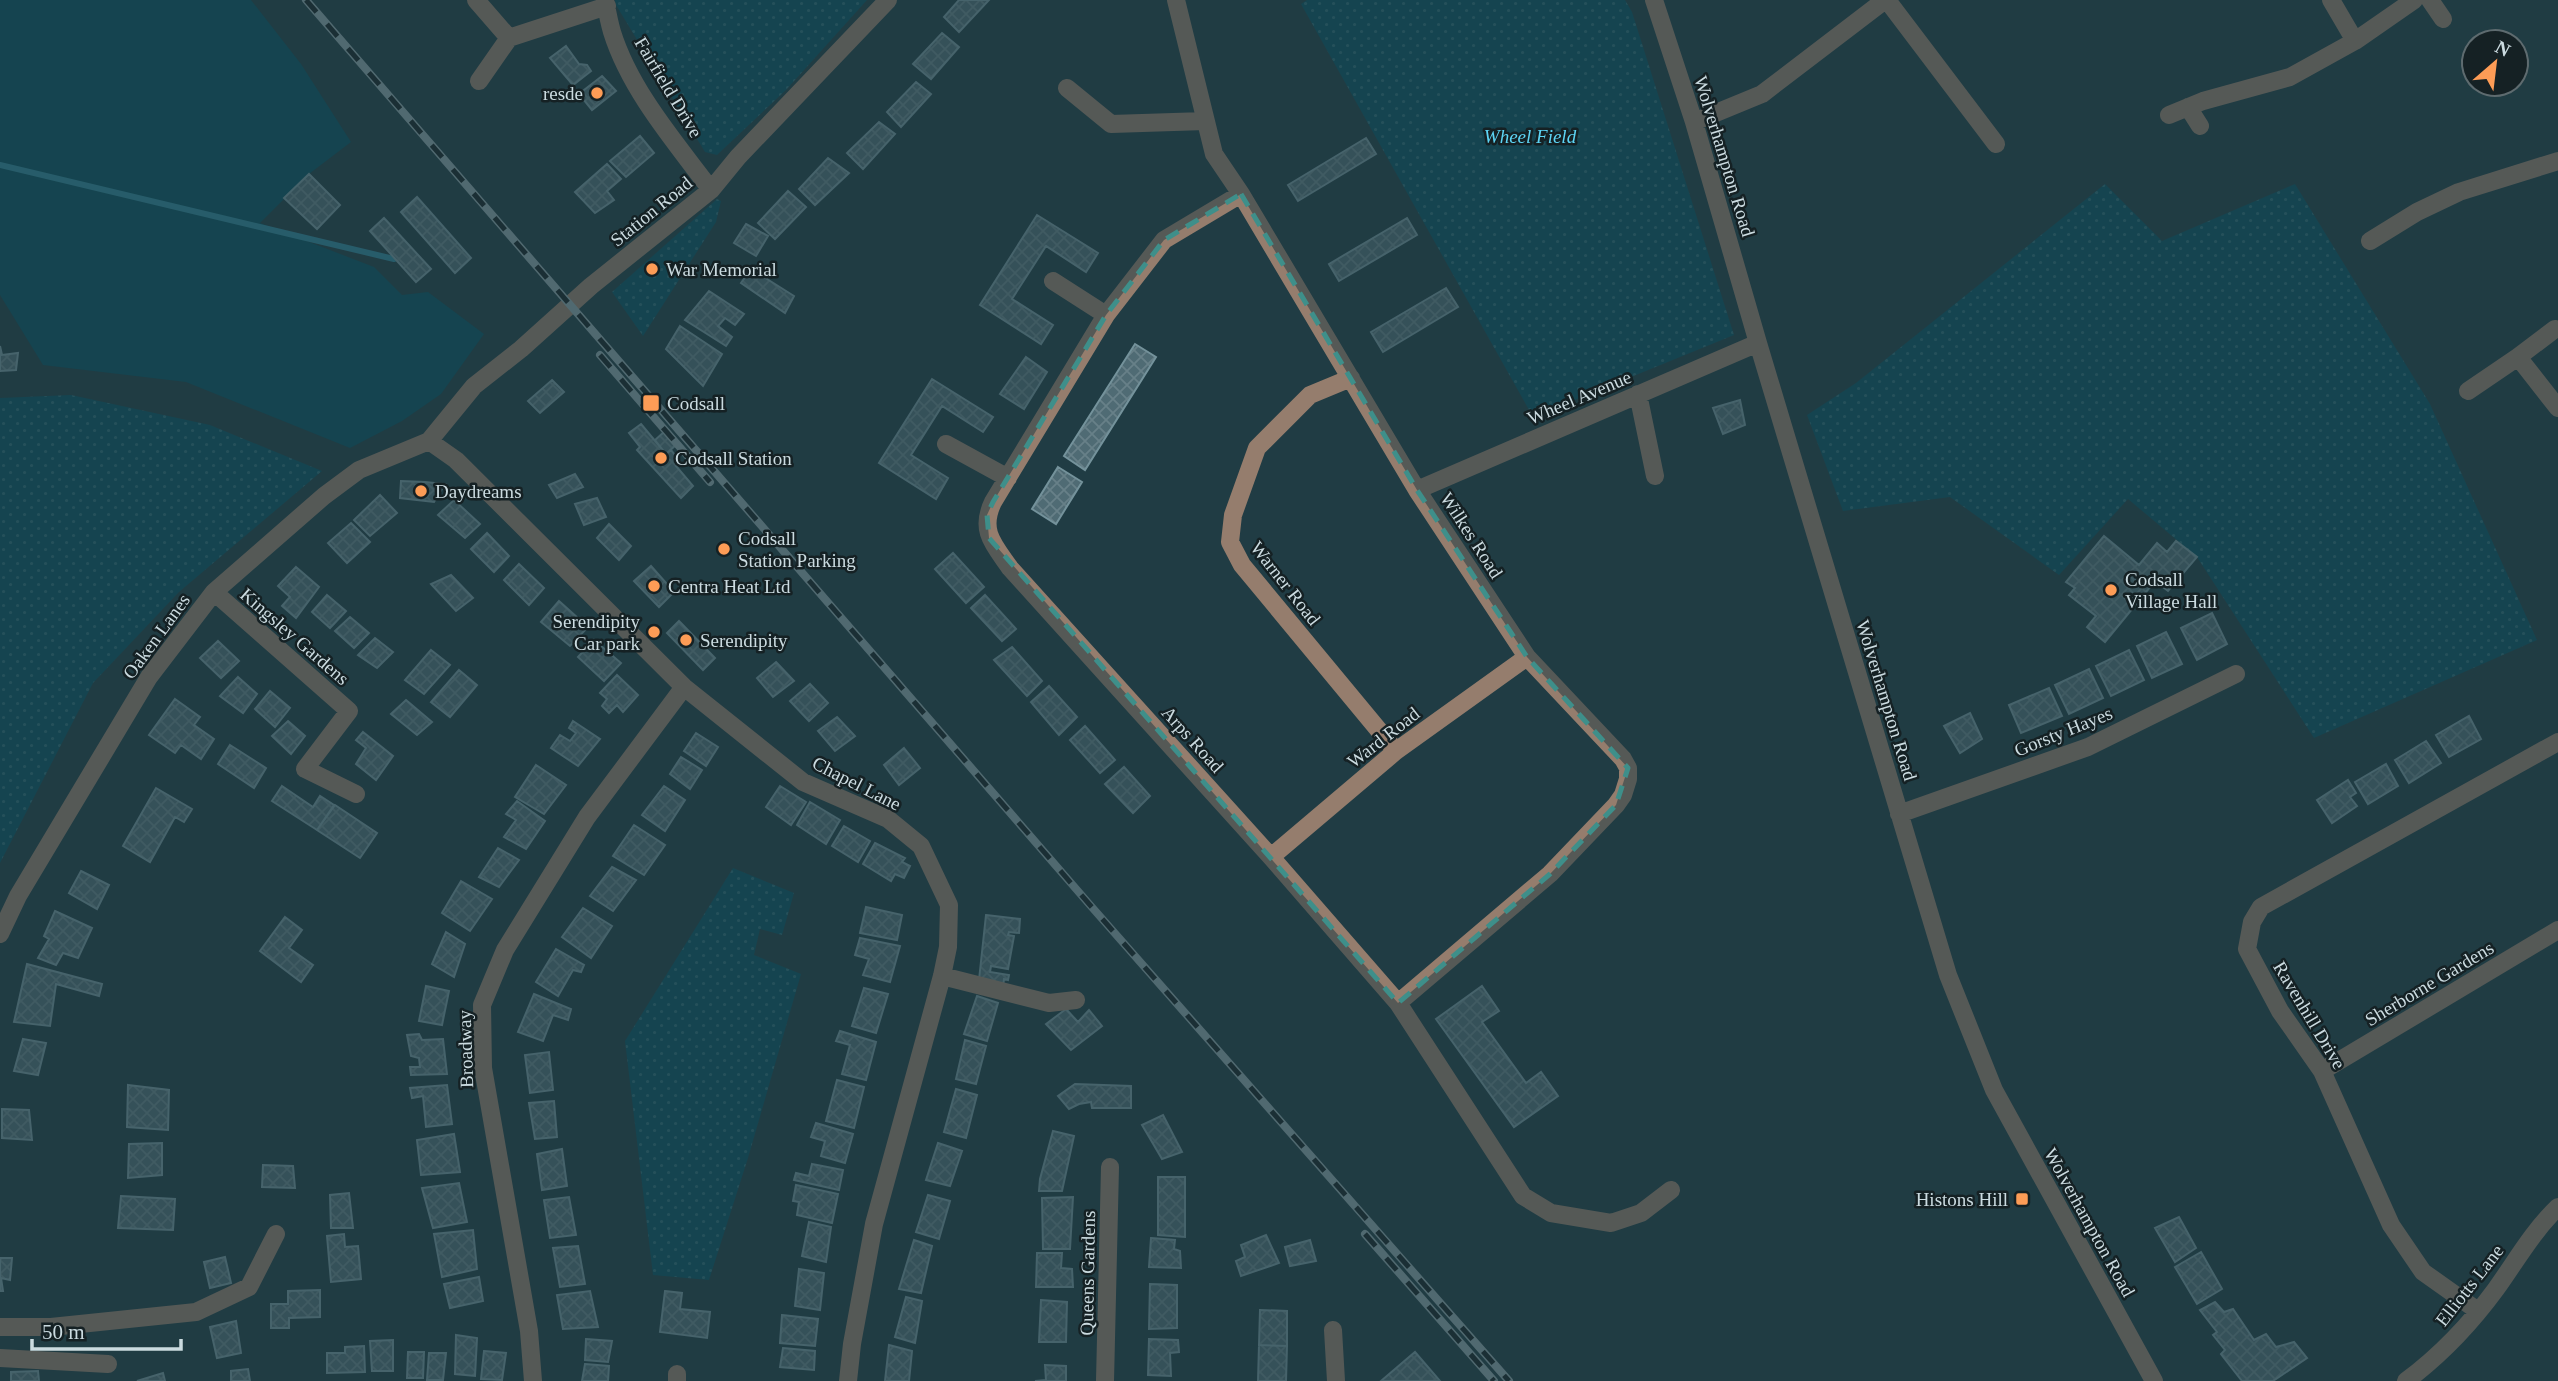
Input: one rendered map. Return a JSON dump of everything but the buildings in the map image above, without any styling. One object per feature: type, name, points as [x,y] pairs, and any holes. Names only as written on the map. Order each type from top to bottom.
[{"type":"street","points":[[476,0],[509,38]]},
{"type":"street","name":"Station Road","points":[[429,442],[474,386],[521,349],[591,286],[711,190],[738,157],[888,0]]},
{"type":"street","name":"Wilkes Road","points":[[1175,0],[1214,154],[1241,194],[1417,490],[1527,657],[1623,759],[1628,768],[1626,788],[1616,806],[1550,874],[1398,1003]]},
{"type":"street","name":"Wolverhampton Road","points":[[1654,0],[1694,122],[1948,975],[1994,1090],[2154,1381]]},
{"type":"street","points":[[1694,122],[1762,94],[1886,0],[1996,144]]},
{"type":"street","points":[[2330,0],[2355,41]]},
{"type":"street","points":[[2169,115],[2229,93],[2290,77],[2355,41],[2414,0]]},
{"type":"street","points":[[2430,0],[2443,19]]},
{"type":"street","points":[[479,81],[509,38],[606,3]]},
{"type":"street","name":"Fairfield Drive","points":[[606,3],[612,32],[629,70],[672,137],[711,190]]},
{"type":"street","points":[[1067,88],[1111,124],[1205,121]]},
{"type":"street","points":[[2188,107],[2200,126]]},
{"type":"street","points":[[2370,241],[2417,212],[2459,192],[2558,161]]},
{"type":"street","name":"Arps Road","points":[[1241,194],[1164,240],[1106,315],[987,515],[989,538],[1010,568],[1271,857],[1398,1003],[1523,1196],[1551,1213],[1611,1223],[1641,1213],[1671,1190]]},
{"type":"street","points":[[1053,281],[1106,315]]},
{"type":"street","points":[[2468,391],[2555,330]]},
{"type":"street","name":"Wheel Avenue","points":[[1417,490],[1758,343]]},
{"type":"street","points":[[2518,357],[2558,408]]},
{"type":"street","name":"Warner Road","points":[[1351,377],[1310,395],[1257,448],[1233,515],[1230,542],[1242,565],[1396,751]]},
{"type":"street","points":[[1638,394],[1655,476]]},
{"type":"street","name":"Oaken Lanes","points":[[0,934],[18,896],[149,677],[214,592],[324,496],[359,470],[429,442]]},
{"type":"street","name":"Chapel Lane","points":[[429,442],[456,460],[684,687],[803,782],[888,819],[921,846],[949,905],[947,947],[942,976],[874,1224],[848,1381]]},
{"type":"street","points":[[946,444],[1008,478]]},
{"type":"street","name":"Kingsley Gardens","points":[[214,592],[349,711],[305,769],[356,794]]},
{"type":"street","name":"Ward Road","points":[[1271,857],[1396,751],[1527,657]]},
{"type":"street","name":"Gorsty Hayes","points":[[1899,814],[2088,747],[2236,674]]},
{"type":"street","name":"Broadway","points":[[533,1381],[529,1331],[482,1068],[482,1005],[505,950],[587,817],[684,687]]},
{"type":"street","name":"Ravenhill Drive","points":[[2479,1311],[2428,1277],[2405,1248],[2391,1226],[2322,1071],[2280,1011],[2247,949],[2252,922],[2261,907],[2558,742]]},
{"type":"street","name":"Sherborne Gardens","points":[[2322,1071],[2558,930]]},
{"type":"street","points":[[942,976],[1049,1003],[1076,1000]]},
{"type":"street","name":"Queens Gardens","points":[[1105,1381],[1110,1167]]},
{"type":"street","name":"Elliotts Lane","points":[[2406,1381],[2437,1355],[2479,1311],[2539,1228],[2558,1207]]},
{"type":"street","points":[[0,1327],[51,1327],[196,1312],[249,1287],[276,1234]]},
{"type":"street","points":[[1333,1330],[1336,1381]]},
{"type":"street","points":[[0,1358],[108,1364]]},
{"type":"highlighted area","points":[[1241,194],[1417,490],[1527,657],[1628,768],[1616,805],[1550,874],[1398,1003],[989,538],[987,515],[993,502],[1106,315],[1164,240]]},
{"type":"green space","points":[[0,0],[251,0],[301,64],[351,142],[309,174],[260,223],[374,267],[402,295],[428,292],[484,334],[441,394],[402,421],[350,448],[186,382],[43,365],[0,295]]},
{"type":"green space","points":[[615,0],[867,0],[786,90],[717,155],[705,152]]},
{"type":"green space","name":"Wheel Field","points":[[1307,0],[1625,0],[1632,12],[1734,335],[1533,417],[1301,4]]},
{"type":"green space","points":[[2105,184],[2162,241],[2295,184],[2430,404],[2537,640],[2314,738],[2197,557],[2128,499],[2059,575],[1950,497],[1843,511],[1807,415],[1856,383]]},
{"type":"green space","points":[[717,199],[721,201],[716,222],[643,336],[612,292]]},
{"type":"green space","points":[[71,395],[210,425],[322,471],[179,592],[93,683],[0,863],[0,398]]},
{"type":"green space","points":[[733,868],[794,893],[782,935],[760,929],[754,955],[801,974],[748,1158],[709,1280],[653,1275],[625,1041]]},
{"type":"waterway","points":[[0,165],[394,259]]},
{"type":"railway","points":[[306,0],[1090,905],[1509,1381]]},
{"type":"railway","points":[[600,355],[710,482]]},
{"type":"railway","points":[[1365,1234],[1494,1381]]},
{"type":"place","name":"resde","points":[[597,93]]},
{"type":"place","name":"War Memorial","points":[[652,269]]},
{"type":"place","name":"Codsall","points":[[651,403]]},
{"type":"place","name":"Codsall Station","points":[[661,458]]},
{"type":"place","name":"Daydreams","points":[[421,491]]},
{"type":"place","name":"Codsall Station Parking","points":[[724,549]]},
{"type":"place","name":"Centra Heat Ltd","points":[[654,586]]},
{"type":"place","name":"Codsall Village Hall","points":[[2111,590]]},
{"type":"place","name":"Serendipity Car park","points":[[654,632]]},
{"type":"place","name":"Serendipity","points":[[686,640]]},
{"type":"place","name":"Histons Hill","points":[[2022,1199]]}]
